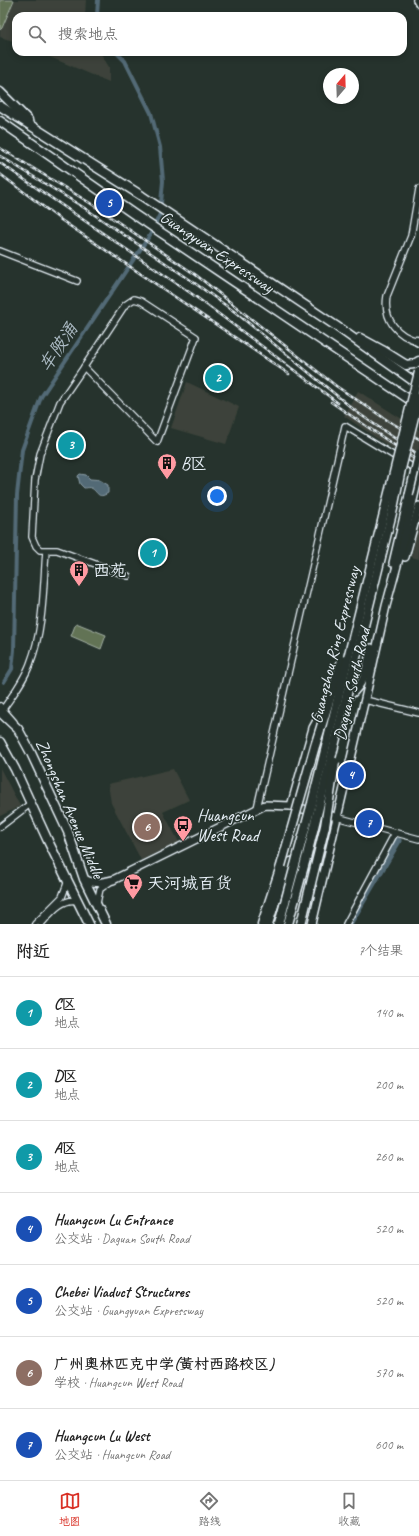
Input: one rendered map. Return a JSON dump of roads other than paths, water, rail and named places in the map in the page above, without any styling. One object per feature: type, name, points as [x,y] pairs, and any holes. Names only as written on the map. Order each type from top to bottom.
[{"type":"highway","points":[[0,92],[38,130]]},
{"type":"highway","points":[[0,100],[38,130]]},
{"type":"highway","name":"Guangyuan Expressway","points":[[0,106],[142,196],[336,326],[419,385]]},
{"type":"highway","name":"Guangyuan Expressway","points":[[0,121],[135,215],[419,405]]},
{"type":"highway","points":[[0,128],[67,168]]},
{"type":"highway","points":[[336,326],[382,350],[406,365],[414,364],[419,361]]},
{"type":"highway","name":"Guangzhou Ring Expressway","points":[[279,924],[310,810],[419,372]]},
{"type":"highway","name":"Guangzhou Ring Expressway","points":[[288,924],[307,855],[394,509],[401,469],[419,397]]},
{"type":"highway","points":[[262,924],[281,866],[336,677],[356,622]]},
{"type":"highway","name":"Zhongshan Avenue Middle","points":[[1,709],[18,729],[37,764],[65,825],[84,879],[106,924]]},
{"type":"highway","points":[[303,924],[306,904],[328,808],[343,710]]},
{"type":"highway","name":"Zhongshan Avenue Middle","points":[[0,742],[89,924]]},
{"type":"highway","points":[[268,924],[286,868],[290,862],[299,861],[309,864],[317,871],[320,883]]},
{"type":"main road","name":"Daguan South Road","points":[[312,924],[320,883],[365,700],[412,495],[419,453]]},
{"type":"main road","name":"Daguan South Road","points":[[291,806],[311,735],[319,717],[324,712],[353,693],[363,681],[412,495],[419,475]]},
{"type":"main road","points":[[379,636],[383,632],[419,506]]},
{"type":"main road","points":[[353,693],[360,694],[362,698],[356,725],[356,735]]},
{"type":"main road","points":[[84,879],[89,882],[99,883],[113,880],[265,805],[273,804],[291,806],[336,817]]},
{"type":"street","points":[[416,0],[419,5]]},
{"type":"street","points":[[418,342],[407,337],[390,323],[386,302],[411,236],[419,189]]},
{"type":"street","points":[[0,251],[77,281]]},
{"type":"street","points":[[84,368],[157,442],[196,337],[141,301],[134,299],[125,305],[60,402],[40,454],[35,480],[32,537],[36,546],[40,550],[57,550],[128,576]]},
{"type":"street","points":[[257,808],[344,426],[419,471]]},
{"type":"street","points":[[1,709],[27,671],[35,649],[40,631],[46,551]]},
{"type":"street","points":[[365,700],[419,713]]},
{"type":"street","points":[[0,827],[30,804]]},
{"type":"street","points":[[336,817],[419,839]]},
{"type":"street","points":[[346,924],[396,833]]},
{"type":"street","points":[[97,906],[100,889],[113,880]]},
{"type":"street","points":[[34,924],[62,897],[68,881]]},
{"type":"street","points":[[41,924],[63,903],[70,900],[78,900]]},
{"type":"water","points":[[80,474],[86,475],[90,479],[100,480],[108,485],[108,493],[102,496],[91,488],[84,488],[80,484],[78,476]]},
{"type":"waterway","name":"车陂涌","points":[[97,12],[98,0]]},
{"type":"waterway","name":"车陂涌","points":[[4,682],[12,669],[14,650],[17,495],[22,450],[41,397],[150,235],[160,214],[163,181],[160,147],[151,113],[125,61],[120,56]]},
{"type":"waterway","points":[[349,924],[398,841]]},
{"type":"railway","points":[[0,148],[90,203],[196,275],[336,386],[387,420],[419,439]]},
{"type":"railway","points":[[0,156],[86,209],[189,279],[235,312],[358,413],[419,455]]},
{"type":"railway","points":[[0,163],[192,294],[338,403]]},
{"type":"railway","points":[[0,174],[61,220],[289,374]]},
{"type":"railway","points":[[331,402],[419,462]]},
{"type":"place","name":"Chebei Viaduct Structures","points":[[109,203]]},
{"type":"place","name":"D区","points":[[218,378]]},
{"type":"place","name":"A区","points":[[71,445]]},
{"type":"place","name":"B区","points":[[167,480]]},
{"type":"place","name":"C区","points":[[153,553]]},
{"type":"place","name":"西苑","points":[[79,587]]},
{"type":"place","name":"Huangcun Lu Entrance","points":[[351,775]]},
{"type":"place","name":"Huangcun Lu West","points":[[369,823]]},
{"type":"place","name":"广州奥林匹克中学(黄村西路校区)","points":[[147,827]]},
{"type":"place","name":"Huangcun West Road","points":[[183,842]]},
{"type":"place","name":"天河城百货","points":[[133,900]]}]
